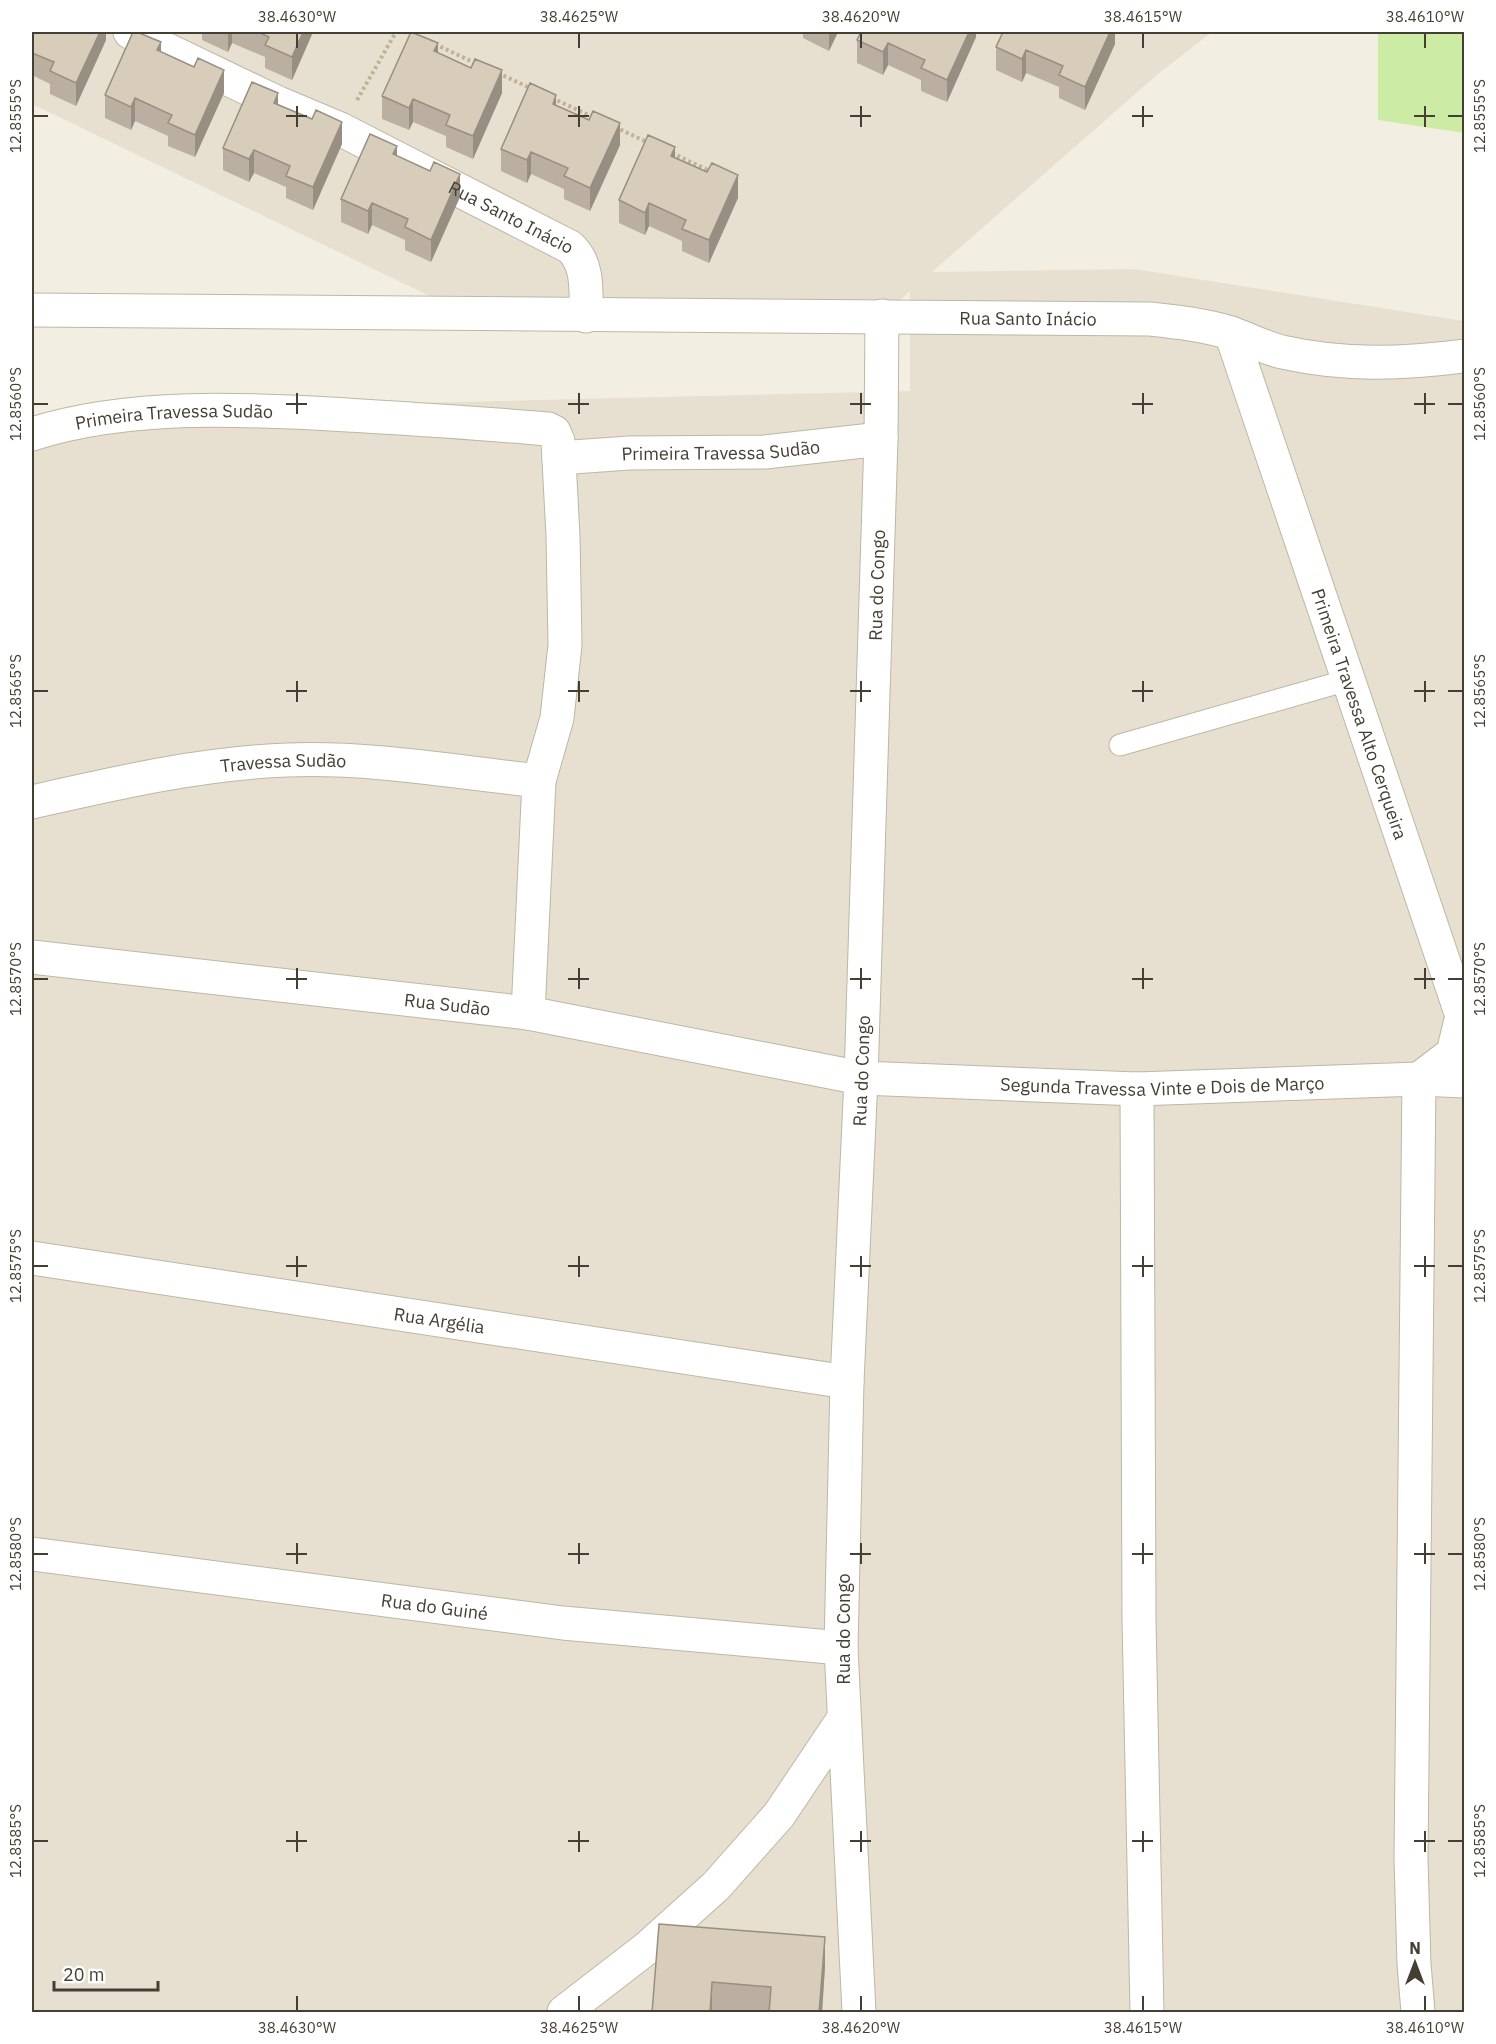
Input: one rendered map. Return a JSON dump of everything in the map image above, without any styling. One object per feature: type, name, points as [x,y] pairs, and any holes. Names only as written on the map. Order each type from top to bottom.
[{"type":"street","name":"Rua Santo Inácio","points":[[130,32],[278,104],[340,129],[570,247],[580,259],[584,270],[586,316]]},
{"type":"street","name":"Rua Santo Inácio","points":[[32,310],[1150,319],[1196,324],[1231,333],[1280,351],[1317,358],[1393,363],[1464,356]]},
{"type":"street","name":"Rua do Congo","points":[[859,2013],[841,1648],[847,1382],[861,1078],[881,439],[882,316]]},
{"type":"street","name":"Primeira Travessa Alto Cerqueira","points":[[1231,333],[1462,1016],[1453,1053],[1419,1079]]},
{"type":"street","name":"Primeira Travessa Sudão","points":[[32,434],[98,417],[259,409],[552,430],[557,436],[559,458],[629,453],[765,452],[881,439]]},
{"type":"street","points":[[528,1013],[538,781],[557,718],[564,645],[563,536],[559,458]]},
{"type":"street","name":"Travessa Sudão","points":[[32,802],[165,775],[229,765],[289,760],[365,761],[538,781]]},
{"type":"street","name":"Rua Sudão","points":[[32,957],[528,1013],[861,1078]]},
{"type":"street","name":"Segunda Travessa Vinte e Dois de Março","points":[[861,1078],[1137,1089],[1419,1079],[1464,1081]]},
{"type":"street","points":[[1418,2013],[1414,1964],[1412,1847],[1419,1079]]},
{"type":"street","points":[[1137,1089],[1139,1608],[1147,2013]]},
{"type":"street","name":"Rua Argélia","points":[[32,1258],[847,1382]]},
{"type":"street","name":"Rua do Guiné","points":[[32,1554],[563,1623],[841,1648]]},
{"type":"street","points":[[564,2013],[647,1948],[716,1886],[780,1815],[844,1718]]},
{"type":"lane","points":[[1120,745],[1348,680]]},
{"type":"path","points":[[340,129],[396,32]]},
{"type":"path","points":[[429,41],[482,66]]},
{"type":"path","points":[[493,71],[536,91]]},
{"type":"path","points":[[547,96],[600,120]]},
{"type":"path","points":[[611,125],[654,145]]},
{"type":"path","points":[[664,150],[718,174]]},
{"type":"shaded area","points":[[32,32],[1212,32],[1158,74],[932,272],[1134,269],[1464,321],[1464,2012],[32,2012],[32,417],[45,412],[910,391],[910,291],[882,316],[469,315],[32,104]]},
{"type":"green space","points":[[1378,32],[1464,32],[1464,133],[1378,120]]},
{"type":"building","points":[[32,32],[100,32],[76,83],[50,71],[54,62],[32,53]]},
{"type":"building","points":[[133,32],[161,42],[157,50],[194,67],[198,58],[224,70],[195,135],[168,123],[172,115],[135,98],[131,107],[105,95]]},
{"type":"building","points":[[258,32],[303,32],[292,57],[265,45],[269,37]]},
{"type":"building","points":[[411,32],[438,43],[434,51],[471,68],[475,59],[502,70],[473,136],[446,125],[450,115],[413,99],[409,108],[382,96]]},
{"type":"building","points":[[861,32],[969,32],[947,80],[921,68],[925,60],[888,43],[883,52],[857,40]]},
{"type":"building","points":[[1003,32],[1110,32],[1085,87],[1059,75],[1063,66],[1026,50],[1022,59],[996,47]]},
{"type":"building","points":[[252,82],[278,93],[274,103],[312,119],[316,110],[342,122],[313,187],[286,176],[290,166],[254,150],[249,159],[223,148]]},
{"type":"building","points":[[530,83],[556,95],[553,104],[589,120],[593,111],[620,123],[590,188],[564,176],[568,168],[531,152],[527,160],[501,149]]},
{"type":"building","points":[[370,134],[397,146],[393,154],[430,171],[434,162],[460,174],[431,240],[405,227],[408,219],[372,203],[368,211],[341,199]]},
{"type":"building","points":[[648,135],[675,147],[671,156],[707,172],[712,163],[738,175],[709,240],[682,229],[686,220],[649,203],[645,213],[619,200]]},
{"type":"building","points":[[659,1924],[825,1937],[819,2013],[769,2013],[771,1987],[712,1982],[710,2013],[652,2013]]}]
